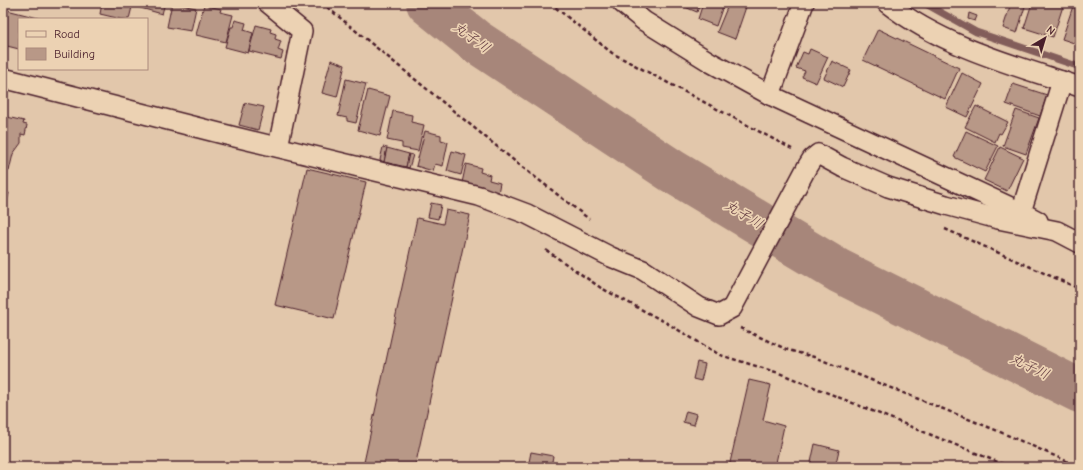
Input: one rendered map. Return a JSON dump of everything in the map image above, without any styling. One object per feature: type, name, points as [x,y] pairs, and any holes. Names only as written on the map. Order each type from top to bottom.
[{"type":"street","points":[[268,3],[302,31],[278,147]]},
{"type":"street","points":[[622,3],[644,21],[710,62],[770,95],[1020,212],[1080,243]]},
{"type":"street","points":[[770,95],[804,3]]},
{"type":"street","points":[[887,3],[905,17],[931,32],[973,51],[1080,87]]},
{"type":"street","points":[[3,78],[480,196],[527,214],[612,257],[643,270],[699,307],[725,312],[807,167],[812,159],[818,154],[842,167],[888,187],[998,219],[1057,231]]},
{"type":"street","points":[[1020,212],[1062,81]]},
{"type":"path","points":[[322,3],[517,163],[594,223]]},
{"type":"path","points":[[543,248],[602,288],[665,322],[720,355],[779,372],[1010,467]]},
{"type":"path","points":[[725,312],[736,326],[788,350],[814,358],[991,428],[1080,467]]},
{"type":"building","points":[[102,3],[133,3],[129,18],[117,18],[100,14]]},
{"type":"building","points":[[138,3],[165,3],[162,14],[137,7]]},
{"type":"building","points":[[172,3],[196,8],[191,31],[167,27]]},
{"type":"building","points":[[675,3],[700,3],[697,12]]},
{"type":"building","points":[[703,3],[724,3],[716,26],[698,19]]},
{"type":"building","points":[[729,3],[747,4],[735,39],[717,32]]},
{"type":"building","points":[[1011,3],[1026,3],[1017,33],[1003,28]]},
{"type":"building","points":[[1032,3],[1064,3],[1053,37],[1024,28]]},
{"type":"building","points":[[1074,3],[1080,5],[1080,45],[1062,39]]},
{"type":"building","points":[[204,5],[221,9],[220,12],[233,15],[226,42],[196,35]]},
{"type":"building","points":[[3,9],[38,18],[18,18],[18,49],[3,45]]},
{"type":"building","points":[[969,13],[977,16],[975,21],[968,19]]},
{"type":"building","points":[[235,20],[246,23],[244,30],[253,33],[248,53],[225,47],[231,27],[233,27]]},
{"type":"building","points":[[256,25],[271,29],[270,32],[276,34],[275,39],[281,41],[278,50],[283,52],[281,59],[249,51]]},
{"type":"building","points":[[878,29],[959,68],[945,99],[863,60]]},
{"type":"building","points":[[810,49],[828,57],[816,83],[802,77],[805,71],[796,68],[803,52],[808,54]]},
{"type":"building","points":[[331,60],[345,65],[337,97],[322,93]]},
{"type":"building","points":[[832,61],[851,70],[843,87],[824,78]]},
{"type":"building","points":[[962,73],[983,84],[967,117],[946,107]]},
{"type":"building","points":[[346,79],[366,84],[356,123],[347,121],[347,118],[338,116]]},
{"type":"building","points":[[1013,84],[1047,95],[1040,116],[1006,104]]},
{"type":"building","points":[[368,90],[390,96],[380,136],[358,130]]},
{"type":"building","points":[[245,103],[264,107],[258,130],[239,125]]},
{"type":"building","points":[[976,106],[1008,122],[1001,134],[999,133],[995,142],[965,127]]},
{"type":"building","points":[[1016,110],[1039,118],[1026,154],[1003,146]]},
{"type":"building","points":[[393,111],[412,115],[411,122],[424,125],[418,151],[402,148],[402,143],[387,140]]},
{"type":"building","points":[[3,116],[24,121],[23,124],[27,125],[25,135],[21,134],[21,143],[13,154],[9,171],[3,170]]},
{"type":"building","points":[[425,131],[441,135],[441,140],[448,142],[443,166],[435,164],[433,171],[416,166]]},
{"type":"building","points":[[966,131],[998,146],[985,172],[954,157]]},
{"type":"building","points":[[383,147],[387,148],[384,162],[380,160]]},
{"type":"building","points":[[1000,147],[1023,158],[1007,191],[984,180]]},
{"type":"building","points":[[387,148],[409,154],[406,167],[384,162]]},
{"type":"building","points":[[452,151],[466,155],[461,175],[447,171]]},
{"type":"building","points":[[409,154],[413,155],[409,168],[406,167]]},
{"type":"building","points":[[466,164],[481,168],[480,172],[490,175],[489,180],[500,183],[498,193],[462,183]]},
{"type":"building","points":[[307,168],[366,182],[334,319],[275,305]]},
{"type":"building","points":[[3,191],[9,193],[6,205],[3,204]]},
{"type":"building","points":[[431,203],[441,205],[438,219],[428,217]]},
{"type":"building","points":[[446,210],[470,215],[415,467],[363,467],[417,218],[443,224]]},
{"type":"building","points":[[697,362],[705,364],[701,381],[693,379]]},
{"type":"building","points":[[749,380],[771,385],[763,420],[784,426],[775,467],[729,467]]},
{"type":"building","points":[[686,411],[697,414],[694,425],[683,422]]},
{"type":"building","points":[[815,444],[839,450],[835,467],[810,467]]},
{"type":"building","points":[[531,452],[553,456],[551,467],[528,467]]},
{"type":"waterway","name":"丸子川","points":[[428,3],[474,40],[672,171],[839,271],[1080,391]]},
{"type":"waterway","points":[[924,3],[976,32],[1080,67]]}]
